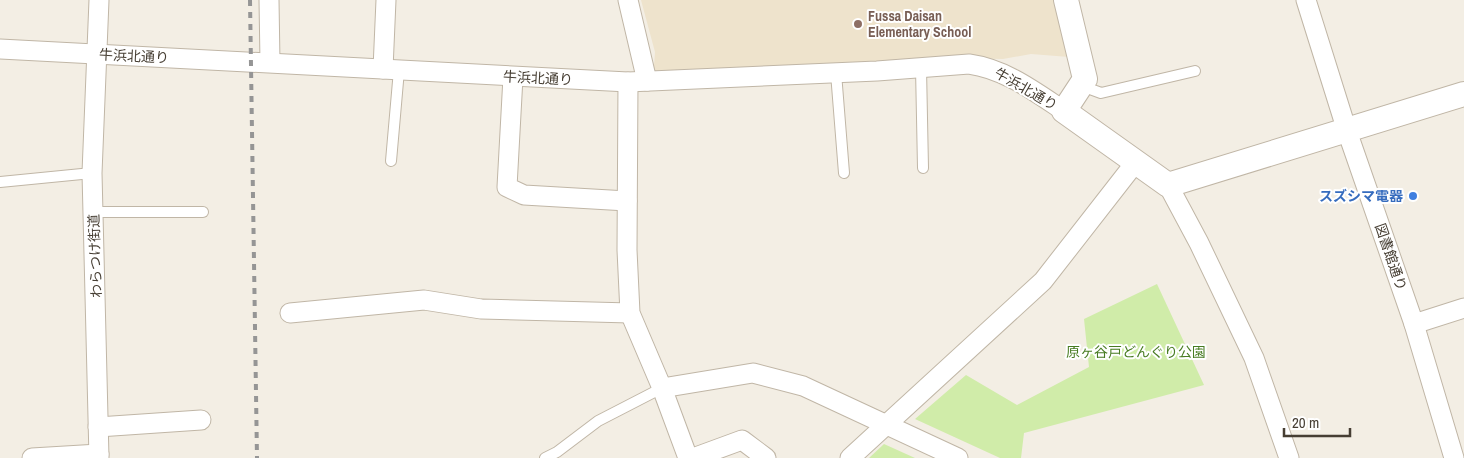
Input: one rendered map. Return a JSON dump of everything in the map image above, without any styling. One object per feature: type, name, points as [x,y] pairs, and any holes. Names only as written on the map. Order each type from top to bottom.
[{"type":"street","name":"わらつけ街道","points":[[99,0],[92,173],[99,456]]},
{"type":"street","points":[[269,0],[270,62]]},
{"type":"street","points":[[386,0],[391,69]]},
{"type":"street","points":[[628,0],[647,81]]},
{"type":"street","points":[[1066,0],[1085,71],[1082,86],[1064,111],[1134,163],[1168,185],[1199,243],[1254,358],[1288,458]]},
{"type":"street","name":"図書館通り","points":[[1306,0],[1347,131],[1414,324],[1454,458]]},
{"type":"street","name":"牛浜北通り","points":[[0,49],[270,62],[513,78],[628,82],[836,73],[969,64],[982,66],[1008,75],[1064,111]]},
{"type":"street","points":[[513,78],[507,187],[524,195],[627,200]]},
{"type":"street","points":[[628,82],[627,200],[630,312],[662,388],[688,458]]},
{"type":"street","points":[[1168,185],[1464,94]]},
{"type":"street","points":[[850,458],[1043,281],[1134,163]]},
{"type":"street","points":[[290,313],[424,300],[481,309],[630,312]]},
{"type":"street","points":[[1414,324],[1464,308]]},
{"type":"street","points":[[662,388],[753,373],[803,386],[958,458]]},
{"type":"street","points":[[98,427],[201,420]]},
{"type":"street","points":[[693,458],[742,440],[766,458]]},
{"type":"street","points":[[32,458],[99,456]]},
{"type":"lane","points":[[921,68],[923,168]]},
{"type":"lane","points":[[391,69],[391,161]]},
{"type":"lane","points":[[1082,86],[1101,93],[1195,71]]},
{"type":"lane","points":[[836,73],[844,173]]},
{"type":"lane","points":[[0,182],[92,173]]},
{"type":"lane","points":[[93,212],[203,212]]},
{"type":"lane","points":[[545,458],[558,455],[598,421],[662,388]]},
{"type":"shaded area","name":"Fussa Daisan Elementary School","points":[[641,0],[1061,0],[1069,57],[1031,54],[1003,59],[952,58],[653,79],[655,52]]},
{"type":"green space","name":"原ヶ谷戸どんぐり公園","points":[[1157,284],[1204,385],[1024,433],[1021,458],[1000,458],[915,419],[966,375],[1017,405],[1089,367],[1084,319]]},
{"type":"green space","points":[[884,444],[915,458],[869,458]]},
{"type":"railway","points":[[250,0],[257,458]]},
{"type":"place","name":"Fussa Daisan Elementary School","points":[[858,24]]},
{"type":"place","name":"スズシマ電器","points":[[1413,196]]}]
